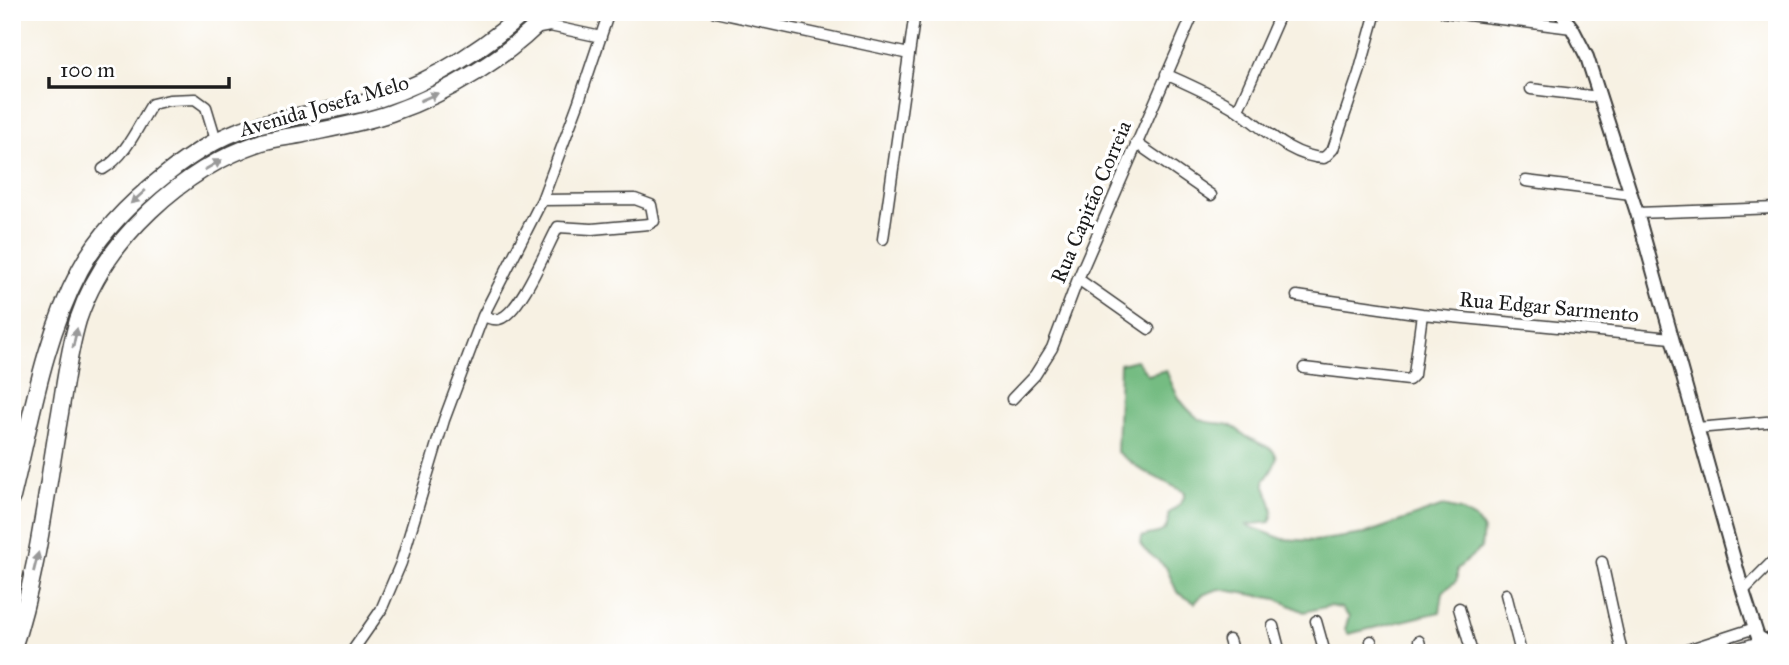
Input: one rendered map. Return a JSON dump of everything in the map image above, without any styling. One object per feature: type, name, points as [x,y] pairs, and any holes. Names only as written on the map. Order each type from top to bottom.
[{"type":"main road","name":"Avenida Josefa Melo","points":[[12,497],[41,372],[61,313],[81,268],[106,231],[136,198],[182,162],[216,140],[258,125],[361,103],[421,81],[470,55],[498,36],[525,12]]},
{"type":"main road","name":"Avenida Josefa Melo","points":[[12,651],[39,551],[66,378],[79,320],[97,281],[116,250],[138,223],[185,181],[229,156],[264,142],[391,113],[438,94],[475,73],[533,29],[550,12]]},
{"type":"street","points":[[715,12],[909,54]]},
{"type":"street","points":[[883,239],[915,12]]},
{"type":"street","name":"Rua Capitão Correia","points":[[1012,400],[1046,360],[1078,279],[1194,12]]},
{"type":"street","points":[[1238,110],[1281,12]]},
{"type":"street","points":[[1166,74],[1238,110],[1280,142],[1308,155],[1324,158],[1333,149],[1376,12]]},
{"type":"street","points":[[1444,12],[1572,28]]},
{"type":"street","points":[[1560,12],[1572,28],[1587,58],[1631,194],[1759,640]]},
{"type":"street","points":[[351,653],[381,610],[401,563],[444,421],[483,316],[542,200],[610,13]]},
{"type":"street","points":[[533,29],[550,26],[601,37]]},
{"type":"street","points":[[1531,89],[1599,97]]},
{"type":"street","points":[[103,169],[109,166],[134,137],[152,104],[195,99],[206,107],[216,140]]},
{"type":"street","points":[[1136,143],[1211,195]]},
{"type":"street","points":[[1526,181],[1631,194]]},
{"type":"street","points":[[483,316],[496,319],[507,314],[533,279],[558,227],[610,228],[649,224],[654,221],[651,205],[635,199],[542,200]]},
{"type":"street","points":[[1637,214],[1777,208]]},
{"type":"street","points":[[1078,279],[1149,330]]},
{"type":"street","name":"Rua Edgar Sarmento","points":[[1297,296],[1422,314],[1671,338]]},
{"type":"street","points":[[1304,368],[1409,380],[1414,375],[1422,314]]},
{"type":"street","points":[[1697,428],[1777,421]]},
{"type":"street","points":[[1743,591],[1777,556]]},
{"type":"street","points":[[1602,562],[1622,653]]},
{"type":"street","points":[[1506,594],[1521,653]]},
{"type":"street","points":[[1459,608],[1472,653]]},
{"type":"street","points":[[1316,621],[1325,653]]},
{"type":"street","points":[[1273,626],[1280,653]]},
{"type":"street","points":[[1229,640],[1233,653]]},
{"type":"street","points":[[1721,653],[1759,640]]},
{"type":"street","points":[[1678,653],[1759,640],[1777,648]]},
{"type":"street","points":[[1371,641],[1374,653]]},
{"type":"street","points":[[1419,641],[1422,653]]},
{"type":"green space","points":[[1136,360],[1148,375],[1166,370],[1182,402],[1198,418],[1232,426],[1275,453],[1275,463],[1264,481],[1273,511],[1270,522],[1246,525],[1283,539],[1315,541],[1364,534],[1443,506],[1460,510],[1475,519],[1483,529],[1481,548],[1457,569],[1457,580],[1443,592],[1440,612],[1348,634],[1345,629],[1349,617],[1341,608],[1329,606],[1304,612],[1277,599],[1219,589],[1202,595],[1195,603],[1177,592],[1166,567],[1140,543],[1141,537],[1164,530],[1168,514],[1181,502],[1185,492],[1143,471],[1117,452],[1120,364]]}]
